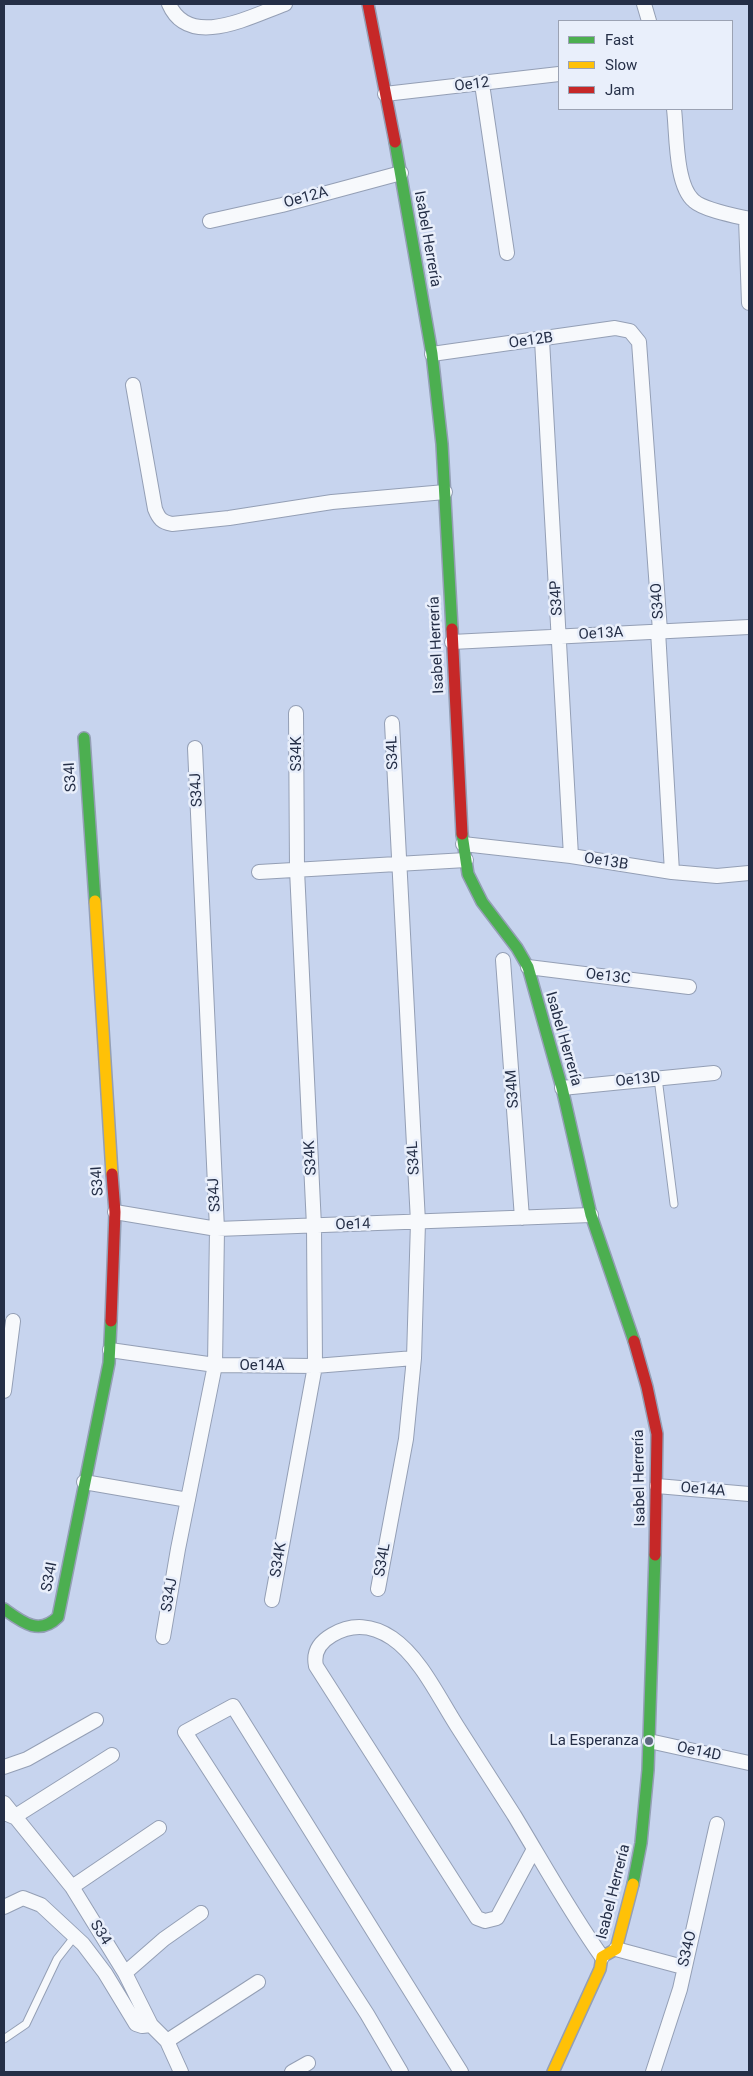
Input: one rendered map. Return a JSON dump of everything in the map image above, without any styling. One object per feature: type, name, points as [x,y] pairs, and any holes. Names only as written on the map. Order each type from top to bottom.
[{"type":"street","points":[[169,4],[184,24],[201,29],[220,26],[285,4]]},
{"type":"street","name":"Isabel Herrería","points":[[368,4],[401,173],[432,354],[442,444],[464,844],[468,874],[482,902],[517,948],[528,967],[562,1088],[591,1215],[648,1387],[657,1434],[649,1741],[642,1845],[636,1878],[616,1949],[602,1957],[600,1969],[553,2072]]},
{"type":"street","points":[[644,4],[650,20]]},
{"type":"street","name":"Oe12","points":[[386,94],[558,74]]},
{"type":"street","points":[[482,84],[507,253]]},
{"type":"street","points":[[674,110],[684,189],[695,202],[747,219],[749,303]]},
{"type":"street","name":"Oe12A","points":[[210,221],[282,205],[401,173]]},
{"type":"street","name":"Oe12B","points":[[432,354],[542,340],[615,328],[630,331]]},
{"type":"street","name":"S34O","points":[[630,331],[639,342],[660,631],[658,631],[672,872]]},
{"type":"street","name":"S34P","points":[[542,340],[571,856]]},
{"type":"street","points":[[133,386],[155,509],[159,518],[165,522],[172,524],[229,518],[332,502],[445,492]]},
{"type":"street","name":"Oe13A","points":[[452,642],[749,626]]},
{"type":"street","name":"S34K","points":[[272,1600],[315,1366],[314,1226],[297,870],[296,713]]},
{"type":"street","name":"S34L","points":[[378,1589],[406,1439],[414,1358],[418,1222],[392,723]]},
{"type":"street","name":"S34I","points":[[4,1609],[21,1621],[35,1627],[48,1626],[58,1617],[110,1350],[115,1212],[84,738]]},
{"type":"street","name":"S34J","points":[[163,1637],[215,1366],[217,1229],[195,748]]},
{"type":"street","name":"Oe13B","points":[[464,844],[571,856],[672,872],[717,876],[749,872]]},
{"type":"street","points":[[259,872],[466,860]]},
{"type":"street","name":"S34M","points":[[503,960],[522,1218]]},
{"type":"street","name":"Oe13C","points":[[528,967],[688,987]]},
{"type":"street","name":"Oe13D","points":[[562,1088],[714,1073]]},
{"type":"street","name":"Oe14","points":[[115,1212],[217,1229],[591,1215]]},
{"type":"street","points":[[4,1390],[13,1321]]},
{"type":"street","name":"Oe14A","points":[[110,1350],[215,1366],[315,1366],[414,1358]]},
{"type":"street","points":[[84,1482],[188,1500]]},
{"type":"street","name":"Oe14A","points":[[657,1486],[749,1494]]},
{"type":"street","points":[[534,1849],[497,1918],[486,1922],[477,1918],[316,1666],[314,1658],[317,1649],[326,1639],[341,1630],[358,1626],[371,1627],[384,1633],[402,1646],[415,1660],[534,1849],[602,1957]]},
{"type":"street","points":[[401,2072],[367,2014],[185,1732],[233,1706],[461,2072]]},
{"type":"street","points":[[4,1767],[27,1759],[96,1720]]},
{"type":"street","name":"Oe14D","points":[[649,1741],[749,1763]]},
{"type":"street","points":[[9,1815],[112,1755]]},
{"type":"street","name":"S34","points":[[4,1803],[9,1815],[72,1887],[125,1973],[151,2025],[167,2041],[180,2072]]},
{"type":"street","name":"S34O","points":[[653,2072],[680,1988],[718,1824]]},
{"type":"street","points":[[72,1887],[159,1828]]},
{"type":"street","points":[[4,1907],[23,1898],[41,1905],[75,1936],[105,1973],[136,2024],[142,2026],[151,2025]]},
{"type":"street","points":[[125,1973],[164,1939],[201,1913]]},
{"type":"street","points":[[616,1949],[684,1967]]},
{"type":"street","points":[[167,2041],[258,1982]]},
{"type":"street","points":[[292,2072],[308,2063]]},
{"type":"lane","points":[[658,1078],[674,1204]]},
{"type":"lane","points":[[4,2039],[26,2024],[57,1959],[75,1936]]},
{"type":"traffic: fast","points":[[395,142],[432,354],[442,444],[452,629]]},
{"type":"traffic: fast","points":[[84,738],[95,901]]},
{"type":"traffic: fast","points":[[462,834],[468,874],[482,902],[517,948],[528,967],[562,1088],[591,1215],[634,1341]]},
{"type":"traffic: fast","points":[[4,1609],[24,1622],[37,1626],[44,1626],[58,1617],[109,1363],[111,1321]]},
{"type":"traffic: fast","points":[[633,1884],[641,1843],[648,1770],[655,1555]]},
{"type":"traffic: slow","points":[[95,901],[112,1174]]},
{"type":"traffic: slow","points":[[553,2072],[600,1969],[602,1957],[616,1949],[633,1884]]},
{"type":"traffic: jam","points":[[368,4],[395,142]]},
{"type":"traffic: jam","points":[[452,629],[462,834]]},
{"type":"traffic: jam","points":[[111,1321],[115,1212],[112,1174]]},
{"type":"traffic: jam","points":[[634,1341],[647,1387],[657,1434],[655,1555]]},
{"type":"place","name":"La Esperanza","points":[[649,1741]]}]
